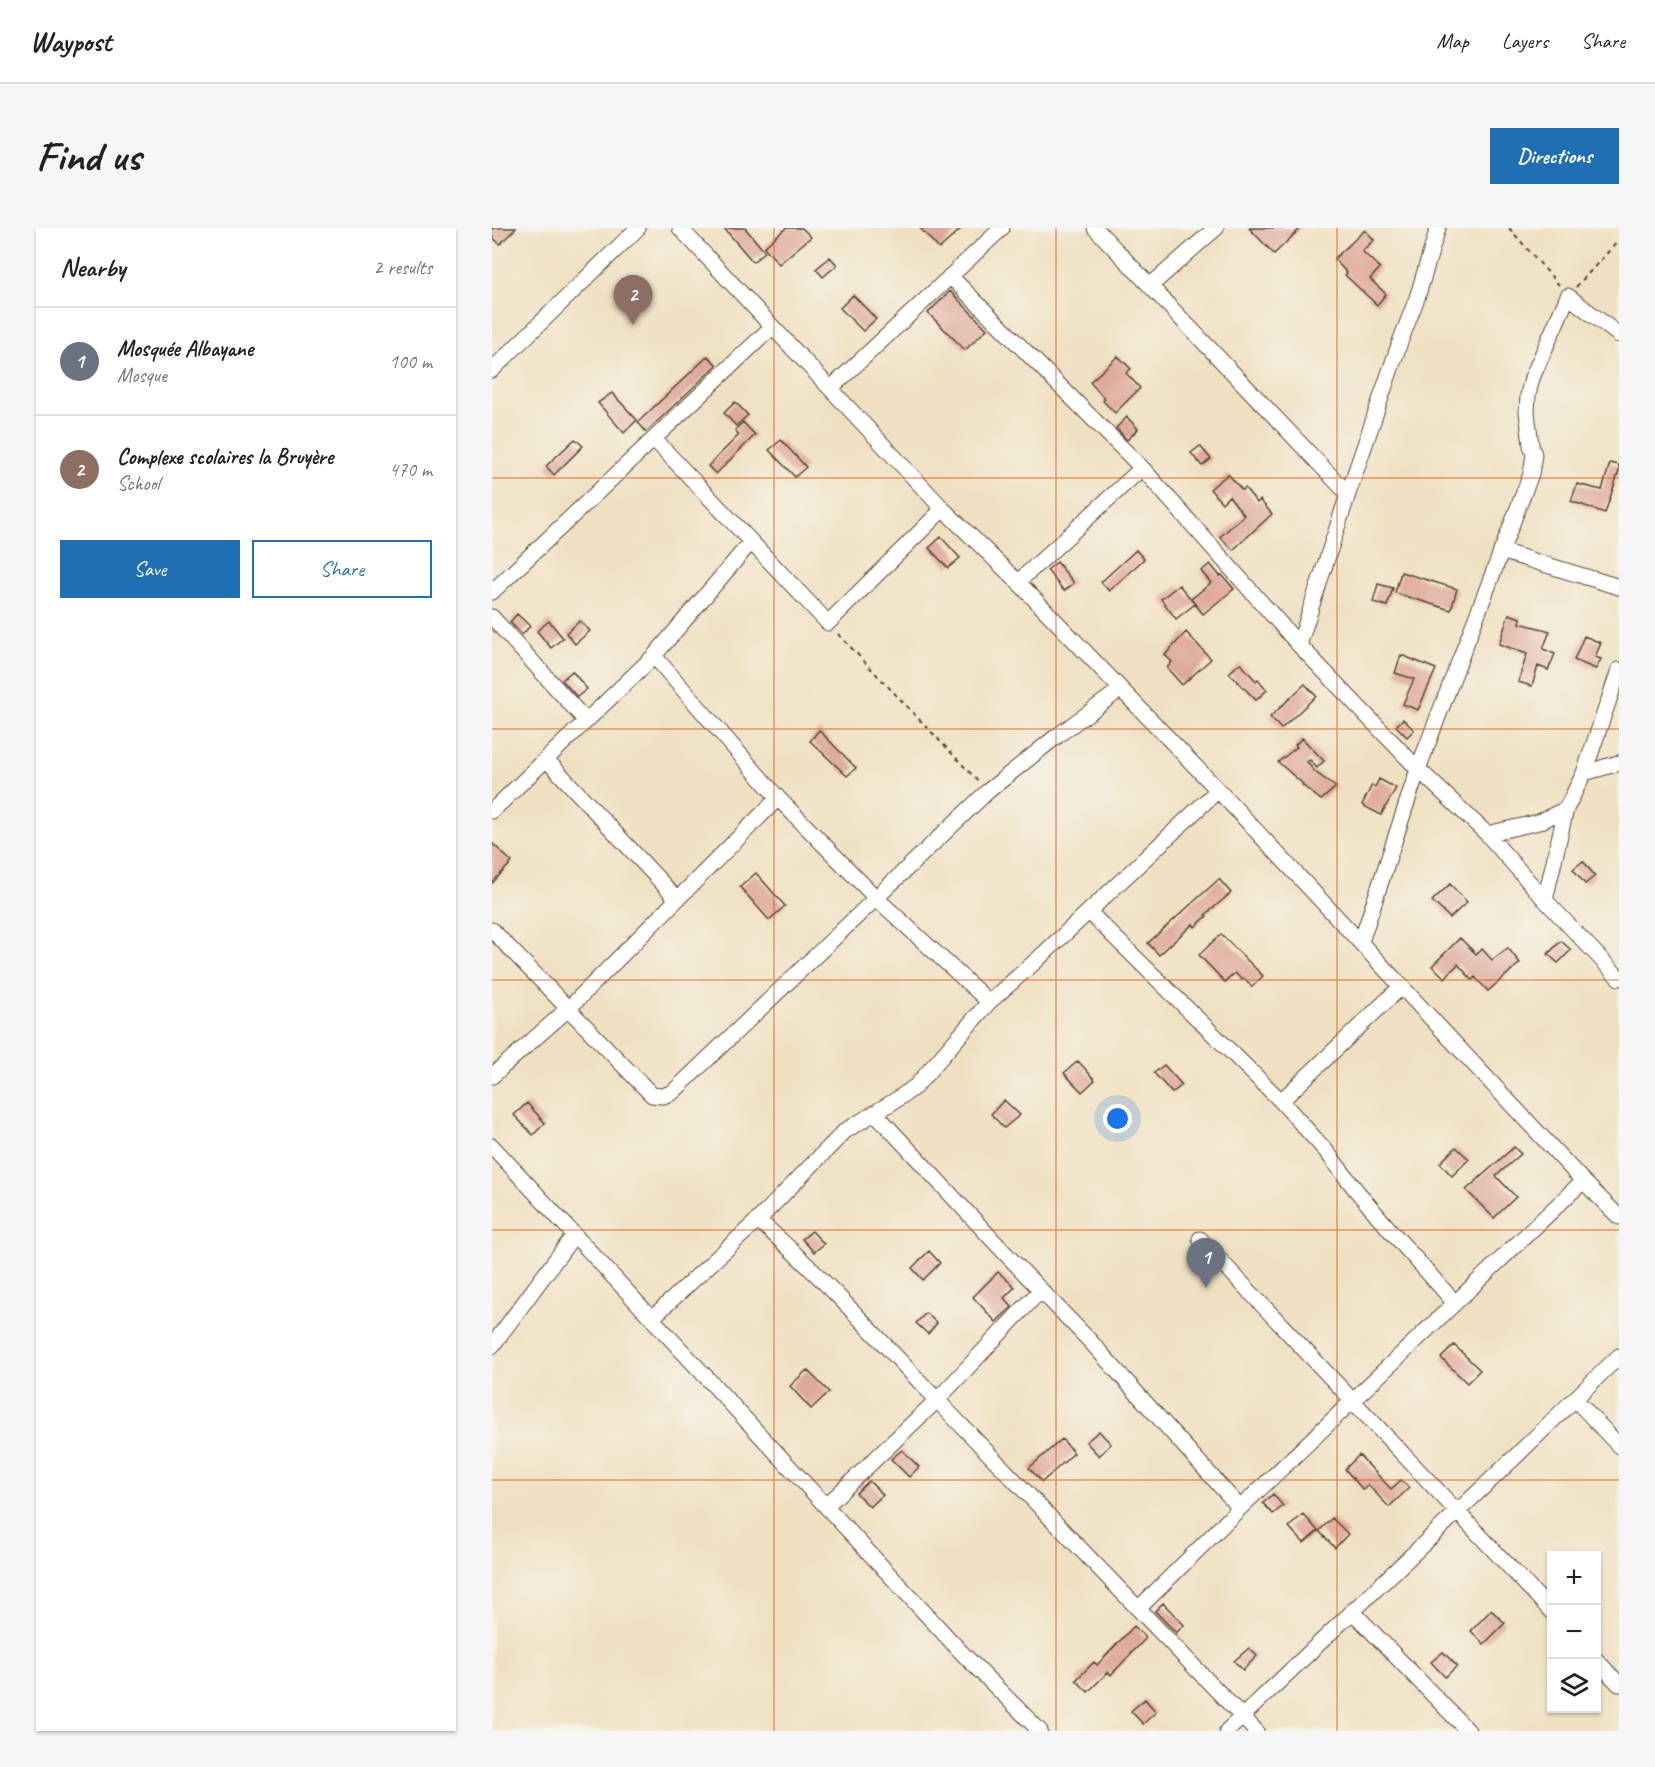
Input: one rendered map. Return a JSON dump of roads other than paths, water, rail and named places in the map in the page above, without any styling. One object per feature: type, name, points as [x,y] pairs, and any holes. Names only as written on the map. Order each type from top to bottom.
[{"type":"street","points":[[492,370],[638,228]]},
{"type":"street","points":[[680,228],[943,509],[1018,582],[1218,790],[1619,1217]]},
{"type":"street","points":[[831,388],[1002,228]]},
{"type":"street","points":[[1095,228],[1348,494]]},
{"type":"street","points":[[1150,286],[1216,228]]},
{"type":"street","points":[[1299,645],[1348,494],[1417,298],[1438,228]]},
{"type":"street","points":[[950,276],[1142,468],[1299,645],[1418,769],[1486,834],[1619,978]]},
{"type":"street","points":[[1361,942],[1418,769],[1523,497],[1534,460],[1527,412],[1532,378],[1568,296],[1619,335]]},
{"type":"street","points":[[492,592],[772,327]]},
{"type":"street","points":[[654,439],[828,623],[943,509]]},
{"type":"street","points":[[1018,582],[1142,468]]},
{"type":"street","points":[[492,811],[654,656],[752,542]]},
{"type":"street","points":[[1501,550],[1619,587]]},
{"type":"street","points":[[492,617],[586,721]]},
{"type":"street","points":[[654,656],[778,798],[875,897],[989,1002]]},
{"type":"street","points":[[1545,900],[1566,809],[1584,772],[1619,670]]},
{"type":"street","points":[[492,930],[652,1095],[663,1096],[673,1092],[988,791],[1121,689]]},
{"type":"street","points":[[546,759],[677,899]]},
{"type":"street","points":[[1584,772],[1604,766],[1618,765]]},
{"type":"street","points":[[652,1318],[758,1220],[845,1131],[916,1086],[989,1002],[1089,912],[1218,790]]},
{"type":"street","points":[[492,1076],[568,1009],[778,798]]},
{"type":"street","points":[[1486,834],[1539,822],[1566,809]]},
{"type":"street","points":[[1089,912],[1281,1101],[1455,1303]]},
{"type":"street","points":[[1281,1101],[1402,986]]},
{"type":"street","points":[[875,1113],[1090,1341],[1240,1508]]},
{"type":"street","points":[[492,1146],[962,1653],[1040,1731]]},
{"type":"street","points":[[1139,1608],[1240,1508],[1583,1181]]},
{"type":"street","points":[[758,1220],[806,1262],[871,1328],[937,1400],[1256,1731]]},
{"type":"street","points":[[492,1346],[574,1235]]},
{"type":"street","points":[[1200,1239],[1547,1608]]},
{"type":"street","points":[[826,1506],[937,1400],[1041,1290]]},
{"type":"street","points":[[1227,1731],[1619,1356]]},
{"type":"street","points":[[1575,1399],[1619,1446]]},
{"type":"street","points":[[1352,1611],[1468,1731]]},
{"type":"street","points":[[1601,1665],[1619,1684]]},
{"type":"place","name":"Complexe scolaires la Bruyère","points":[[633,325]]},
{"type":"place","name":"Mosquée Albayane","points":[[1206,1288]]}]
